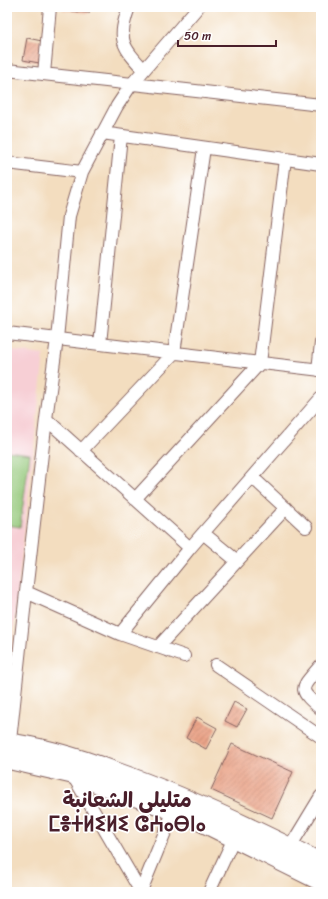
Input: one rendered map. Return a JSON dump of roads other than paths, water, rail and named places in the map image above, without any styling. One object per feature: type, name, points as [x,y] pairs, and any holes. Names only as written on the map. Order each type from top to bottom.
[{"type":"main road","points":[[8,751],[36,748],[90,763],[195,802],[285,854],[321,881]]},
{"type":"main road","points":[[8,751],[174,810],[234,838],[285,854],[321,863]]},
{"type":"street","points":[[44,74],[50,7]]},
{"type":"street","points":[[129,7],[123,29],[122,41],[126,49],[144,70]]},
{"type":"street","points":[[8,751],[46,419],[58,339],[69,216],[82,172],[102,133],[132,85],[198,7]]},
{"type":"street","points":[[7,70],[321,105]]},
{"type":"street","points":[[102,133],[321,164]]},
{"type":"street","points":[[100,344],[121,136]]},
{"type":"street","points":[[81,451],[174,352],[204,148]]},
{"type":"street","points":[[135,499],[260,363],[285,159]]},
{"type":"street","points":[[7,162],[82,172]]},
{"type":"street","points":[[7,333],[320,370],[321,343]]},
{"type":"street","points":[[120,634],[190,548],[321,398]]},
{"type":"street","points":[[46,419],[190,548]]},
{"type":"street","points":[[252,477],[306,527]]},
{"type":"street","points":[[158,647],[286,508]]},
{"type":"street","points":[[203,533],[237,561]]},
{"type":"street","points":[[26,592],[120,634],[184,656]]},
{"type":"street","points":[[216,665],[321,736]]},
{"type":"street","points":[[321,665],[306,683],[304,690],[305,694],[321,709]]},
{"type":"street","points":[[72,774],[141,892]]},
{"type":"street","points":[[285,854],[321,796]]},
{"type":"street","points":[[141,892],[174,810]]},
{"type":"street","points":[[209,892],[234,838]]},
{"type":"district","name":"متليلي الشعانبة ⵎⴻⵜⵍⵉⵍⵉ ⵛⵄⴰⴱⵏⴰ","points":[[127,812]]}]
